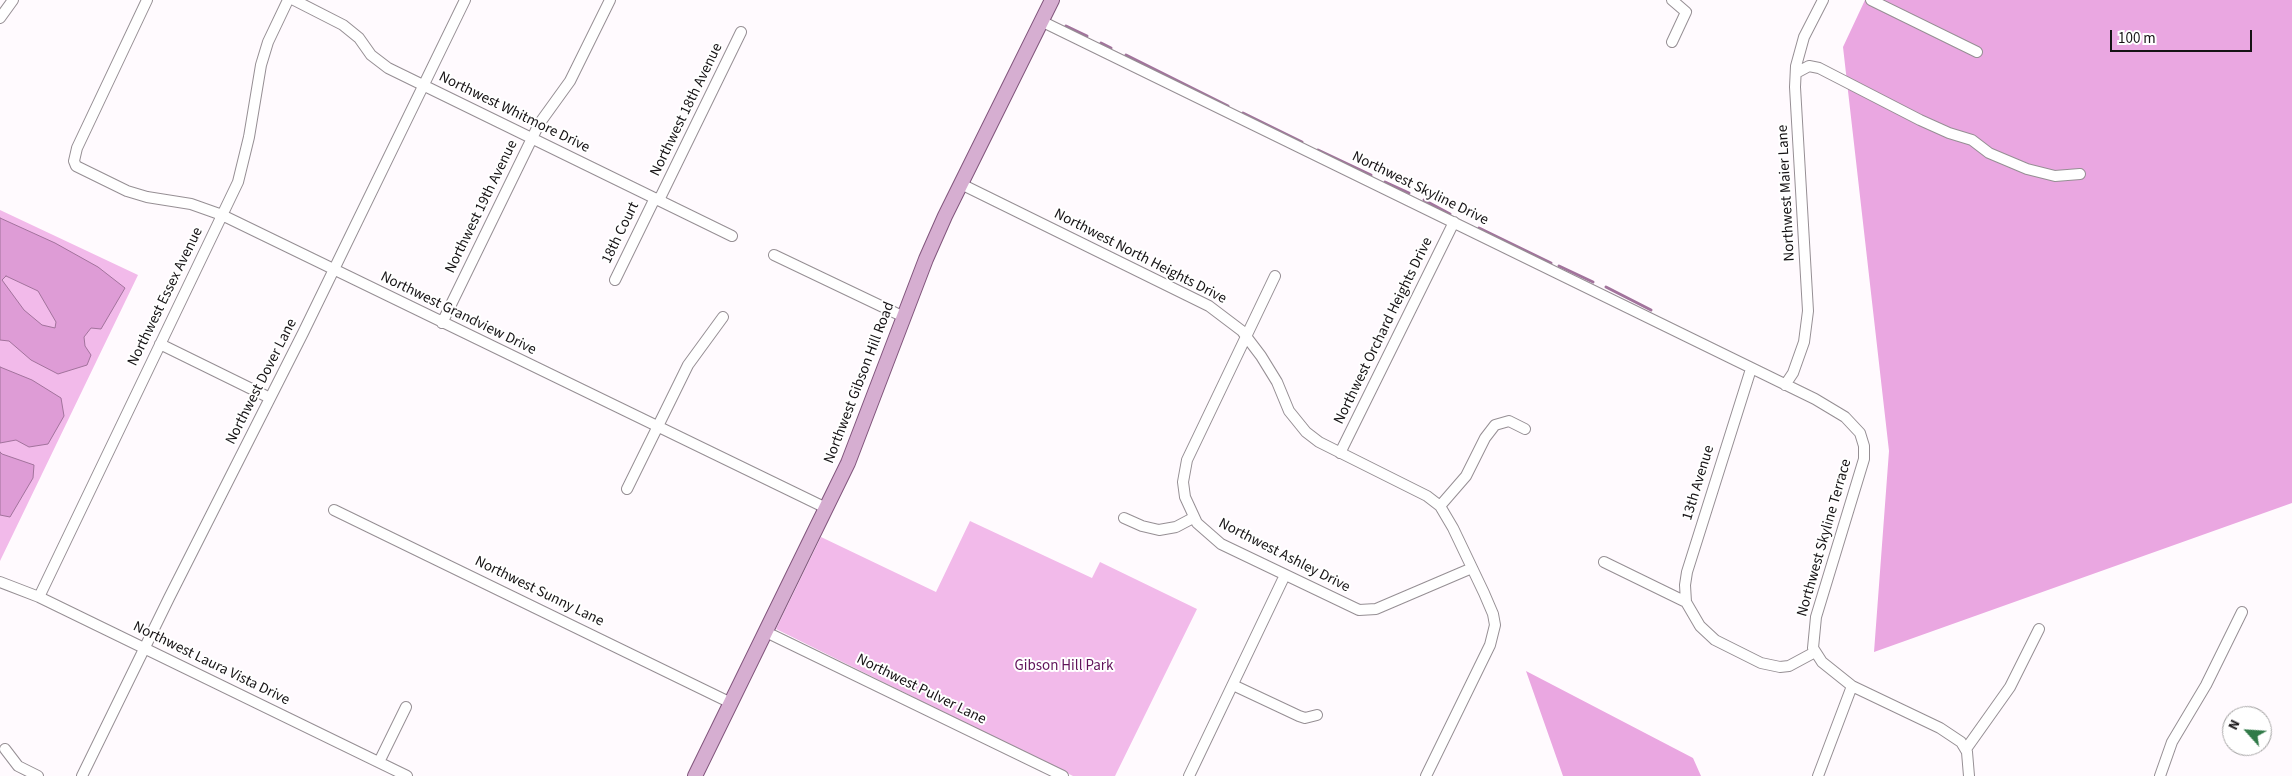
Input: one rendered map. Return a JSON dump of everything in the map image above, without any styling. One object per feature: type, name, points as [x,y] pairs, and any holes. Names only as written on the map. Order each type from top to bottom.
[{"type":"main road","name":"Northwest Gibson Hill Road","points":[[695,776],[864,426],[926,259],[1052,0]]},
{"type":"street","points":[[0,18],[13,0]]},
{"type":"street","name":"Northwest Grandview Drive","points":[[147,0],[77,148],[74,161],[80,168],[127,191],[146,197],[191,204],[222,216],[826,508]]},
{"type":"street","name":"Northwest Essex Avenue","points":[[38,597],[238,182],[244,163],[260,65],[268,42],[288,0]]},
{"type":"street","name":"Northwest Whitmore Drive","points":[[294,0],[343,25],[359,38],[371,56],[388,68],[732,236]]},
{"type":"street","name":"Northwest Dover Lane","points":[[82,776],[334,269],[465,0]]},
{"type":"street","name":"Northwest 19th Avenue","points":[[442,323],[532,139],[547,111],[570,82],[610,0]]},
{"type":"street","points":[[1672,0],[1686,12],[1672,42]]},
{"type":"street","name":"Northwest Maier Lane","points":[[1785,385],[1793,373],[1804,342],[1808,311],[1799,174],[1796,73],[1804,36],[1823,0]]},
{"type":"street","points":[[1871,0],[1977,52]]},
{"type":"street","name":"Northwest Skyline Drive","points":[[1041,21],[1785,385]]},
{"type":"street","name":"Northwest 18th Avenue","points":[[657,199],[741,32]]},
{"type":"street","points":[[1796,73],[1809,66],[1819,68],[1920,120],[1949,133],[1972,140],[1989,153],[2027,169],[2055,176],[2080,174]]},
{"type":"street","name":"Northwest North Heights Drive","points":[[961,184],[1209,306],[1230,320],[1268,365],[1289,411],[1297,423],[1319,442],[1427,496],[1440,506],[1472,568],[1493,614],[1495,625],[1490,645],[1426,776]]},
{"type":"street","name":"18th Court","points":[[615,280],[657,199]]},
{"type":"street","name":"Northwest Orchard Heights Drive","points":[[1340,453],[1454,222]]},
{"type":"street","points":[[774,255],[904,317]]},
{"type":"street","name":"Northwest Ashley Drive","points":[[1275,276],[1185,468],[1185,497],[1193,518],[1205,532],[1221,544],[1350,606],[1369,610],[1472,568]]},
{"type":"street","points":[[627,489],[688,365],[723,317]]},
{"type":"street","points":[[160,344],[270,398]]},
{"type":"street","name":"13th Avenue","points":[[1688,604],[1685,585],[1686,572],[1751,369]]},
{"type":"street","name":"Northwest Skyline Terrace","points":[[1785,385],[1815,399],[1845,417],[1860,433],[1864,446],[1864,459],[1859,482],[1816,617],[1813,642],[1815,652]]},
{"type":"street","points":[[1440,506],[1466,476],[1485,438],[1495,425],[1509,422],[1526,429]]},
{"type":"street","name":"Northwest Sunny Lane","points":[[334,510],[730,703]]},
{"type":"street","points":[[1124,518],[1142,526],[1159,530],[1176,527],[1193,518]]},
{"type":"street","points":[[1604,562],[1688,604],[1700,626],[1715,640],[1761,663],[1780,667],[1789,666],[1815,652],[1822,662],[1852,686],[1940,728],[1961,742],[1966,749],[1970,768],[1969,776]]},
{"type":"street","points":[[1189,776],[1285,575]]},
{"type":"street","name":"Northwest Laura Vista Drive","points":[[0,582],[38,597],[145,648],[407,776]]},
{"type":"street","points":[[2160,776],[2172,742],[2206,685],[2242,612]]},
{"type":"street","points":[[1966,749],[2010,687],[2039,629]]},
{"type":"street","name":"Northwest Pulver Lane","points":[[766,632],[1048,772],[1063,776]]},
{"type":"street","points":[[1233,685],[1299,716],[1305,718],[1317,715]]},
{"type":"street","points":[[1818,776],[1852,686]]},
{"type":"street","points":[[379,762],[406,707]]},
{"type":"street","points":[[5,750],[18,766],[38,776]]},
{"type":"green space","points":[[0,210],[138,275],[0,561]]},
{"type":"green space","name":"Gibson Hill Park","points":[[970,521],[1092,578],[1100,562],[1197,609],[1115,776],[1073,776],[776,629],[821,537],[936,592]]},
{"type":"shaded area","points":[[1865,0],[2292,0],[2292,503],[1874,652],[1889,451],[1843,47]]},
{"type":"shaded area","points":[[0,218],[55,243],[98,267],[125,288],[101,329],[91,328],[84,337],[85,346],[91,355],[87,365],[58,374],[31,360],[9,341],[0,340]],"holes":[[[6,276],[38,291],[56,322],[55,328],[42,325],[24,310],[2,280]]]},
{"type":"shaded area","points":[[0,367],[32,380],[61,398],[64,416],[48,444],[29,447],[16,440],[0,443]]},
{"type":"shaded area","points":[[0,452],[34,465],[33,478],[10,517],[0,515]]},
{"type":"shaded area","points":[[1526,671],[1693,758],[1701,776],[1563,776]]},
{"type":"waterway","points":[[1066,26],[1087,36]]},
{"type":"waterway","points":[[1101,43],[1111,48]]},
{"type":"waterway","points":[[1126,55],[1228,106]]},
{"type":"waterway","points":[[1243,113],[1302,142]]},
{"type":"waterway","points":[[1318,150],[1371,175]]},
{"type":"waterway","points":[[1385,182],[1409,193]]},
{"type":"waterway","points":[[1424,200],[1450,214]]},
{"type":"waterway","points":[[1479,228],[1551,263]]},
{"type":"waterway","points":[[1559,266],[1593,282]]},
{"type":"waterway","points":[[1606,287],[1651,310]]}]
